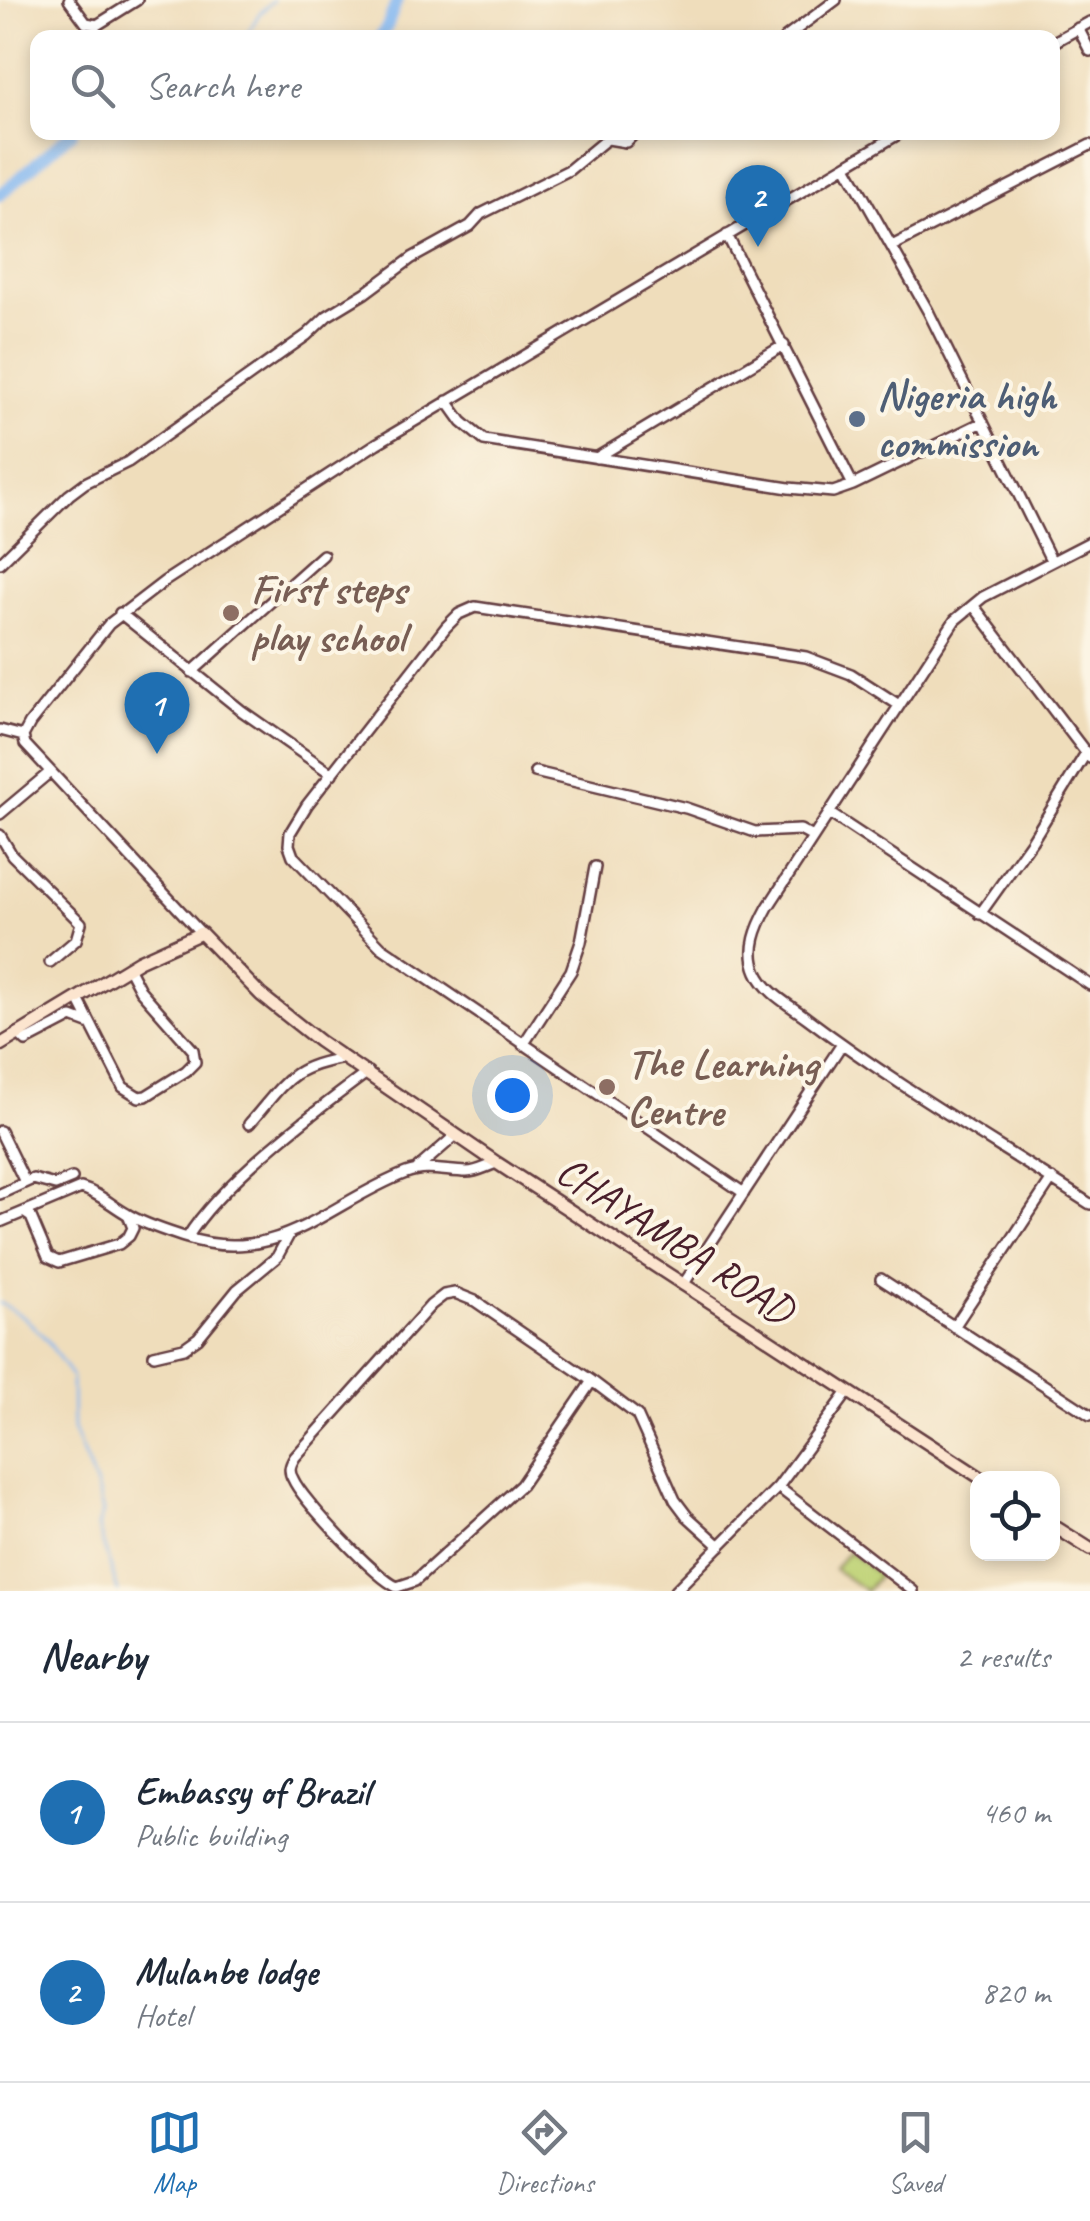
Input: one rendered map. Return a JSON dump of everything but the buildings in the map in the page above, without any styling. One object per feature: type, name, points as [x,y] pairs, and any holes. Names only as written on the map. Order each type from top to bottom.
[{"type":"street","points":[[69,0],[92,26],[137,0]]},
{"type":"street","points":[[796,30],[836,0]]},
{"type":"street","points":[[1060,38],[1090,22]]},
{"type":"street","points":[[1078,28],[1090,51]]},
{"type":"street","points":[[0,563],[85,483],[128,462],[412,258],[470,226],[482,214],[570,170],[607,140]]},
{"type":"street","points":[[23,736],[95,639],[120,613],[376,444],[889,140]]},
{"type":"street","points":[[892,246],[1090,145]]},
{"type":"street","points":[[846,166],[892,246],[1052,560]]},
{"type":"street","points":[[727,235],[854,485]]},
{"type":"street","points":[[596,458],[784,345]]},
{"type":"street","points":[[447,402],[462,422],[484,440],[833,492],[983,422]]},
{"type":"street","points":[[1090,542],[973,605],[955,620],[759,924],[752,954],[756,971],[770,990],[842,1044],[1090,1204]]},
{"type":"street","points":[[192,672],[322,555]]},
{"type":"street","points":[[973,605],[1088,756],[980,914]]},
{"type":"street","points":[[744,1193],[381,947],[293,856],[288,838],[332,774],[446,627],[459,614],[475,607],[806,658],[851,674],[899,704]]},
{"type":"street","points":[[120,613],[192,672],[332,774]]},
{"type":"street","points":[[0,730],[23,736]]},
{"type":"street","points":[[0,1045],[128,967],[201,933],[49,773],[27,748],[23,736]]},
{"type":"street","points":[[535,772],[686,808],[755,832],[800,830],[813,837]]},
{"type":"street","points":[[0,814],[49,773]]},
{"type":"street","points":[[829,813],[1090,985]]},
{"type":"street","points":[[0,835],[12,855],[80,924],[76,940],[50,962]]},
{"type":"street","points":[[0,864],[12,855]]},
{"type":"street","points":[[523,1046],[571,971],[581,942],[594,866]]},
{"type":"street","name":"CHAYAMBA ROAD","points":[[201,933],[274,1006],[456,1136],[970,1471]]},
{"type":"street","points":[[78,999],[124,1088],[146,1096],[193,1065],[194,1050],[140,990],[128,967]]},
{"type":"street","points":[[18,1033],[26,1041],[72,1017],[88,1023]]},
{"type":"street","points":[[683,1285],[842,1044]]},
{"type":"street","points":[[250,1124],[286,1079],[317,1062],[346,1058]]},
{"type":"street","points":[[188,1238],[204,1214],[244,1175],[368,1072]]},
{"type":"street","points":[[0,1131],[25,1182]]},
{"type":"street","points":[[0,1222],[80,1188],[97,1193],[128,1215],[188,1238],[235,1246],[262,1243],[289,1234],[416,1170],[456,1136]]},
{"type":"street","points":[[416,1170],[472,1172],[496,1163]]},
{"type":"street","points":[[0,1194],[25,1182],[39,1180],[55,1186],[72,1178]]},
{"type":"street","points":[[954,1327],[1052,1179]]},
{"type":"street","points":[[25,1213],[31,1217],[48,1257],[60,1262],[122,1242],[133,1228],[128,1215]]},
{"type":"street","points":[[154,1355],[184,1348],[198,1338],[237,1290],[277,1257],[289,1234]]},
{"type":"street","points":[[880,1279],[1090,1415]]},
{"type":"street","points":[[592,1381],[521,1485],[406,1586],[397,1587],[384,1580],[291,1476],[294,1457],[431,1305],[449,1293],[460,1294],[475,1301],[592,1381],[637,1415],[675,1500],[720,1546]]},
{"type":"street","points":[[675,1591],[778,1488],[848,1392]]},
{"type":"street","points":[[778,1488],[913,1591]]},
{"type":"street","points":[[1060,1530],[1090,1550]]},
{"type":"green space","points":[[848,1551],[879,1575],[866,1591],[834,1569]]},
{"type":"waterway","points":[[250,30],[273,0]]},
{"type":"waterway","points":[[385,30],[397,0]]},
{"type":"waterway","points":[[0,195],[63,140]]},
{"type":"waterway","points":[[0,1303],[24,1317],[47,1340],[72,1377],[73,1429],[96,1486],[103,1512],[98,1527],[118,1591]]},
{"type":"place","name":"Mulanbe lodge","points":[[758,247]]},
{"type":"place","name":"Nigeria high commission","points":[[857,419]]},
{"type":"place","name":"First steps play school","points":[[231,613]]},
{"type":"place","name":"Embassy of Brazil","points":[[157,754]]},
{"type":"place","name":"The Learning Centre","points":[[607,1087]]}]
